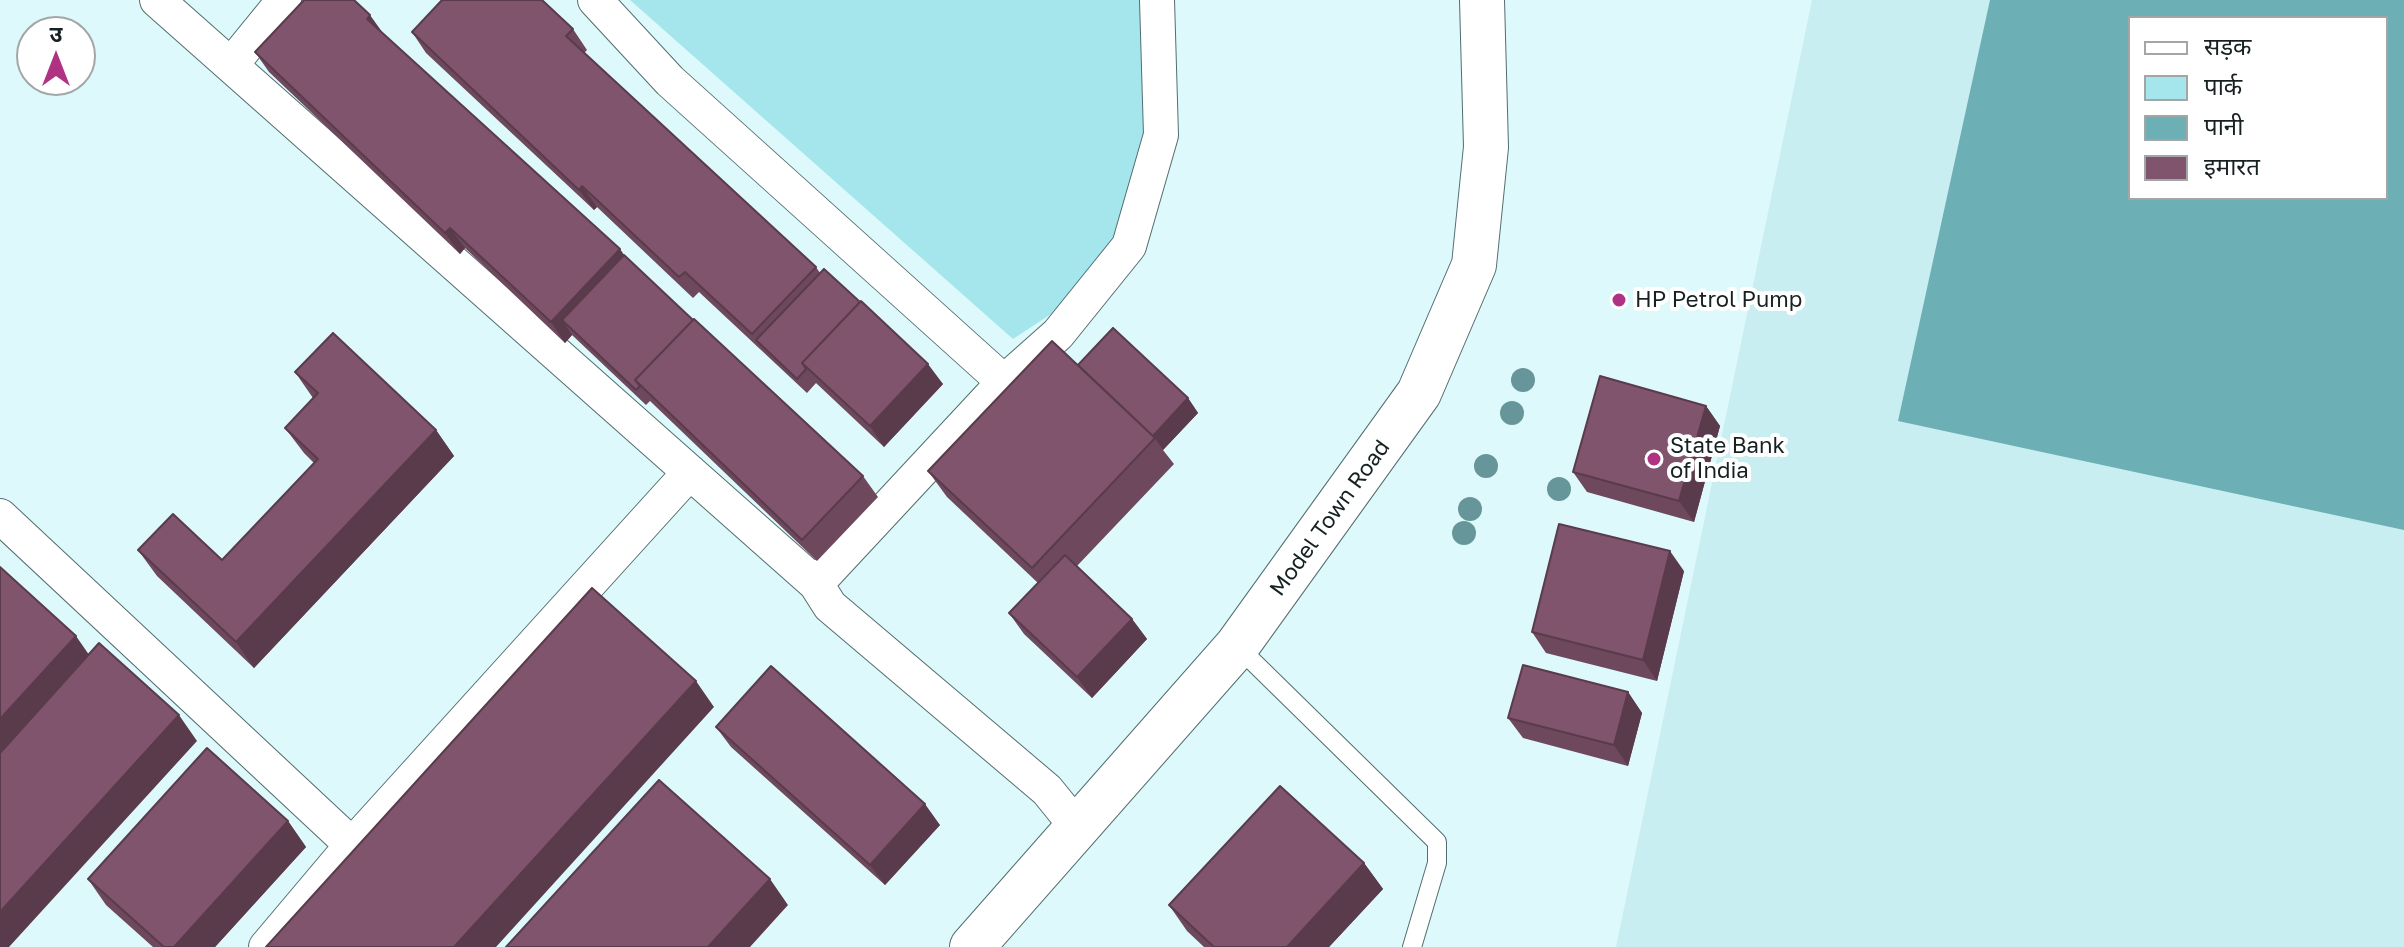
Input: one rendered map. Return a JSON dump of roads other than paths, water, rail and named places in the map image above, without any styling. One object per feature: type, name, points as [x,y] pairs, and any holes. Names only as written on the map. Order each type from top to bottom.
[{"type":"main road","name":"Model Town Road","points":[[972,947],[1237,646],[1419,393],[1474,265],[1486,147],[1482,0]]},
{"type":"street","points":[[157,0],[816,584],[830,606],[1047,790],[1077,827]]},
{"type":"street","points":[[231,65],[284,0]]},
{"type":"street","points":[[595,0],[670,81],[1004,382]]},
{"type":"street","points":[[816,584],[1004,382],[1058,334],[1129,246],[1161,135],[1157,0]]},
{"type":"street","points":[[266,947],[352,845],[690,472]]},
{"type":"street","points":[[0,516],[352,845]]},
{"type":"lane","points":[[1237,646],[1437,842],[1437,863],[1412,947]]},
{"type":"water","points":[[1990,0],[2404,0],[2404,530],[1898,421]]},
{"type":"place","name":"HP Petrol Pump","points":[[1619,300]]},
{"type":"place","name":"State Bank of India","points":[[1654,459]]}]
